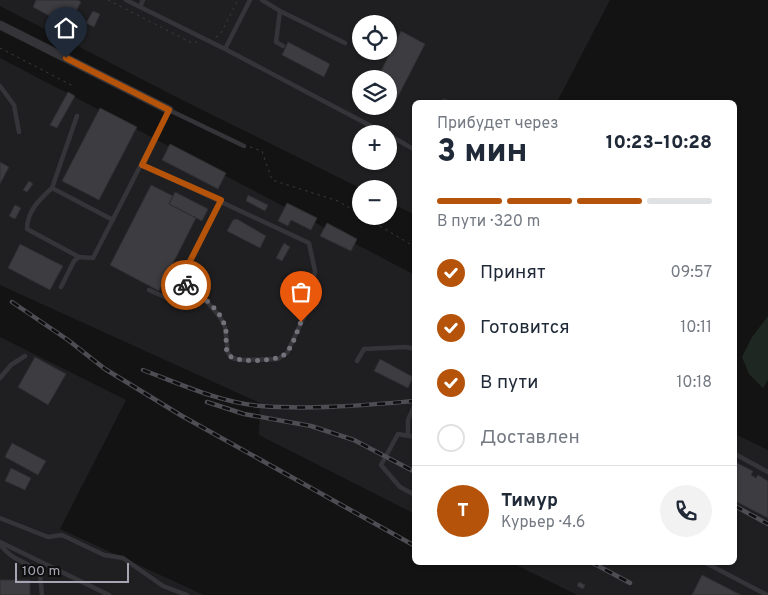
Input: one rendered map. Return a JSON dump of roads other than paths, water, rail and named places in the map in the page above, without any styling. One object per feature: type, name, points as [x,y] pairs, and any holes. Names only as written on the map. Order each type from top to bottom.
[{"type":"street","points":[[0,25],[169,110]]},
{"type":"lane","points":[[126,0],[225,49],[370,125]]},
{"type":"lane","points":[[140,7],[143,0]]},
{"type":"lane","points":[[225,49],[250,0]]},
{"type":"lane","points":[[262,0],[280,11],[346,43]]},
{"type":"lane","points":[[280,11],[276,42],[284,46]]},
{"type":"lane","points":[[0,86],[14,105],[19,132]]},
{"type":"lane","points":[[77,116],[52,188],[38,200],[27,221],[27,228],[79,257],[93,258],[169,110],[244,146]]},
{"type":"lane","points":[[397,140],[412,148]]},
{"type":"lane","points":[[142,165],[221,200],[309,243],[315,270],[309,306],[287,353],[278,359],[241,360],[232,358],[228,353],[226,327],[220,317],[209,304],[180,281]]},
{"type":"lane","points":[[52,188],[113,220]]},
{"type":"lane","points":[[149,290],[167,298],[172,296],[221,200]]},
{"type":"lane","points":[[61,287],[74,261],[79,257]]},
{"type":"lane","points":[[357,361],[364,349],[412,348]]},
{"type":"lane","points":[[0,378],[11,365],[25,356]]},
{"type":"lane","points":[[408,435],[408,420],[412,411]]},
{"type":"lane","points":[[412,436],[398,434],[381,465],[400,487],[412,493]]},
{"type":"lane","points":[[737,455],[768,472]]},
{"type":"lane","points":[[0,518],[48,537],[62,535],[104,555],[122,558],[163,586],[188,595]]},
{"type":"lane","points":[[0,543],[9,556],[33,567],[40,574],[42,595]]},
{"type":"lane","points":[[0,543],[109,595]]},
{"type":"lane","points":[[710,565],[767,595]]},
{"type":"railway","points":[[12,302],[68,340],[105,369],[182,416],[412,544]]},
{"type":"railway","points":[[143,370],[216,397],[261,406],[319,407],[412,401]]},
{"type":"railway","points":[[207,402],[244,414],[311,426],[354,440],[412,470]]},
{"type":"railway","points":[[737,507],[768,524]]},
{"type":"railway","points":[[597,565],[630,583]]}]
